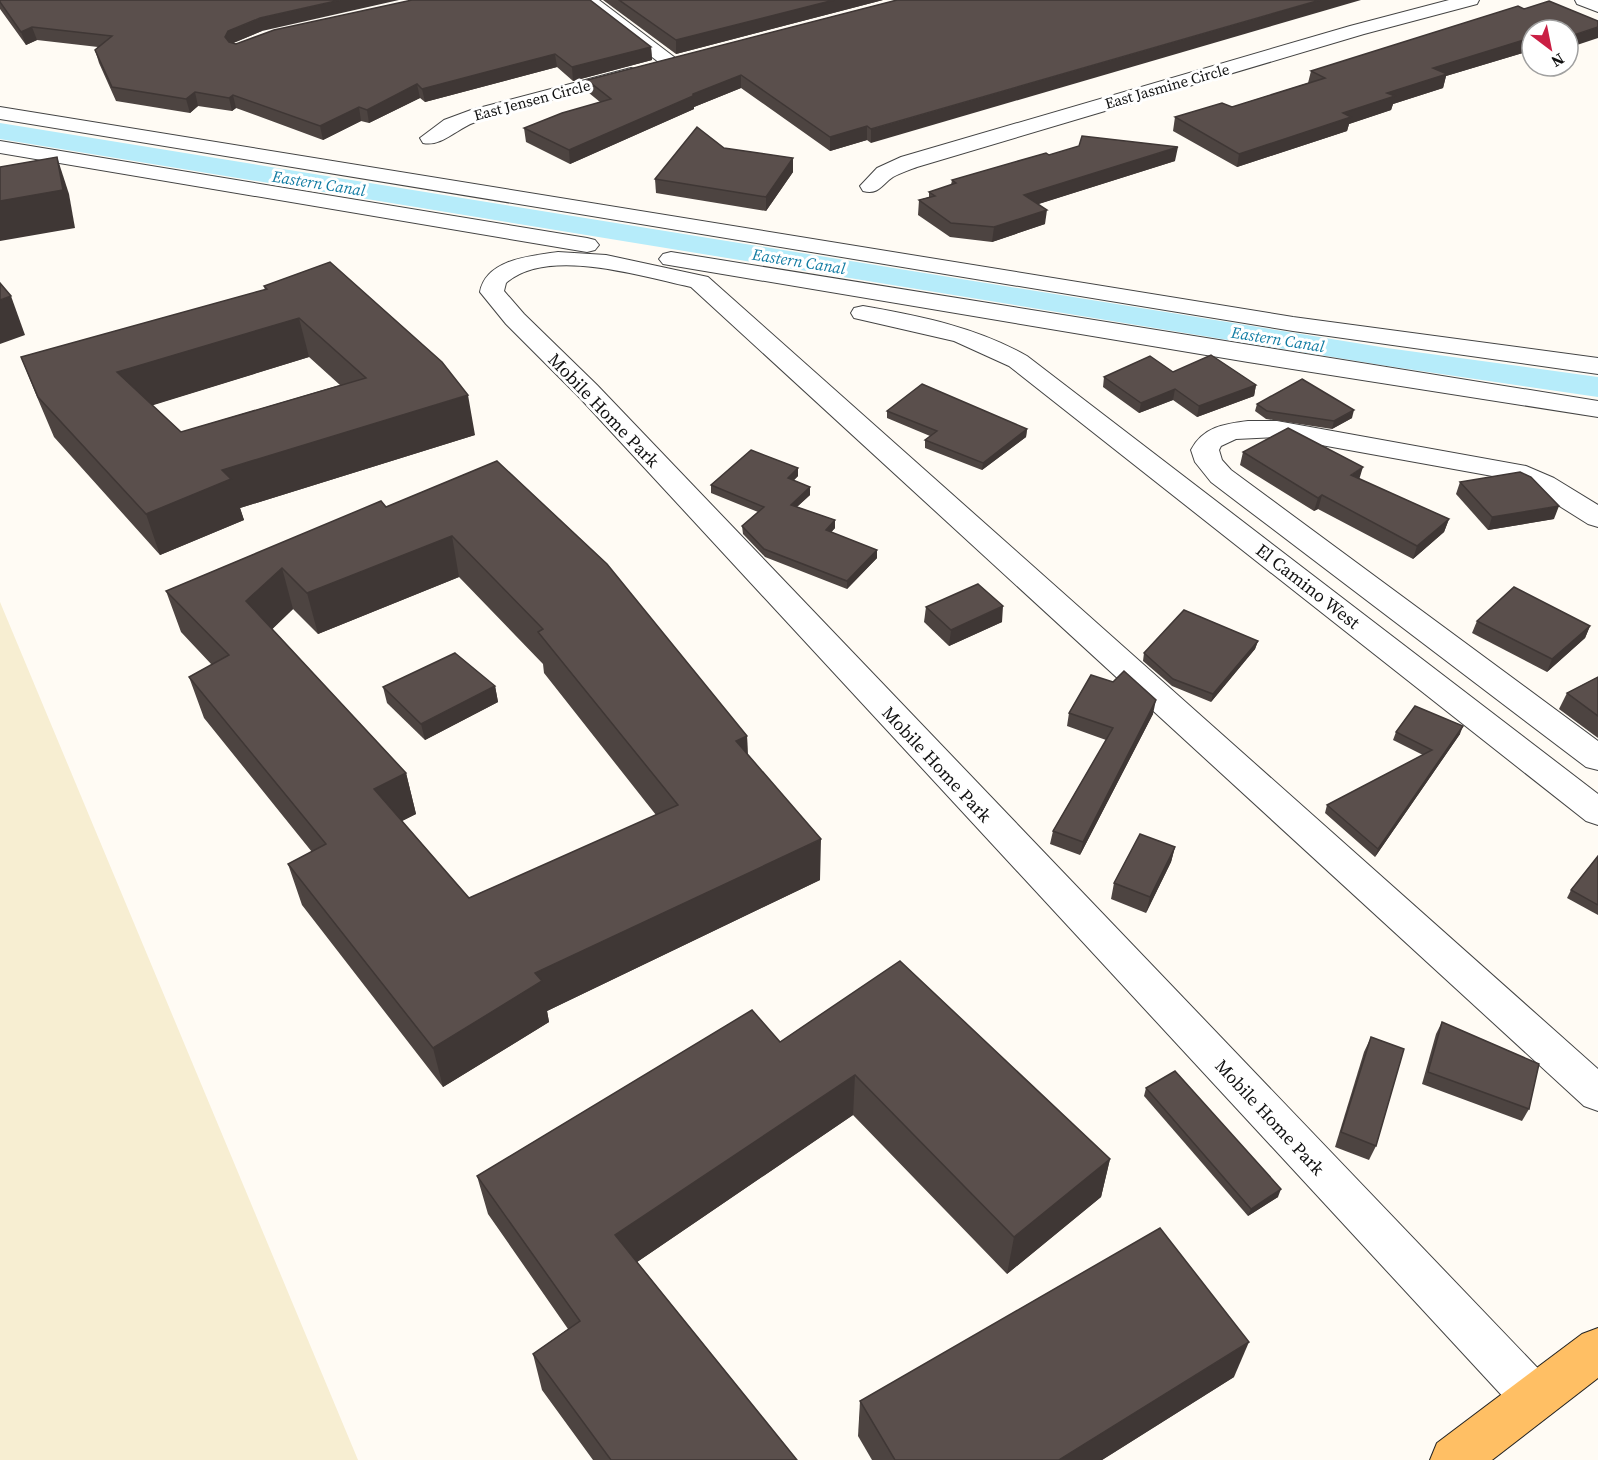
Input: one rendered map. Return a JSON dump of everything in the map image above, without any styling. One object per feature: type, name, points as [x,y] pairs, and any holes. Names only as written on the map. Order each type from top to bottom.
[{"type":"main road","points":[[1477,1454],[1535,1398],[1598,1350]]},
{"type":"street","points":[[587,0],[672,63]]},
{"type":"street","name":"East Jasmine Circle","points":[[871,186],[885,173],[909,162],[1357,30],[1470,0]]},
{"type":"street","points":[[1584,0],[1598,6]]},
{"type":"street","name":"East Jensen Circle","points":[[431,138],[451,124],[478,114],[695,57]]},
{"type":"street","points":[[0,113],[1293,324],[1598,366]]},
{"type":"street","points":[[0,147],[1225,351],[1598,409]]},
{"type":"street","name":"Mobile Home Park","points":[[1018,360],[988,343],[950,330],[609,264],[569,259],[534,262],[505,272],[493,284],[492,292],[515,319],[588,391],[1535,1398]]},
{"type":"street","points":[[699,282],[1598,1094]]},
{"type":"street","name":"El Camino West","points":[[1018,360],[1598,812]]},
{"type":"street","points":[[1598,518],[1544,484],[1516,472],[1277,429],[1243,428],[1228,432],[1214,438],[1204,451],[1206,459],[1221,476],[1598,758]]},
{"type":"shaded area","points":[[0,602],[358,1460],[0,1460]]},
{"type":"building","points":[[0,0],[340,0],[260,18],[228,31],[225,37],[229,42],[236,44],[274,30],[412,0],[590,0],[651,47],[572,67],[555,54],[422,89],[417,84],[367,110],[359,107],[320,126],[233,95],[229,98],[195,92],[186,99],[112,87],[95,50],[112,36],[32,27],[21,32]]},
{"type":"building","points":[[619,0],[834,0],[676,40]]},
{"type":"building","points":[[897,0],[1320,0],[871,129],[867,126],[830,137],[741,75],[569,150],[524,128],[562,113],[611,99],[587,80]]},
{"type":"building","points":[[1549,1],[1598,21],[1598,27],[1580,33],[1580,18],[1520,18],[1520,41],[1433,68],[1447,74],[1387,93],[1395,96],[1343,113],[1351,117],[1239,154],[1175,117],[1222,103],[1232,107],[1325,78],[1311,71],[1518,6],[1524,9]]},
{"type":"building","points":[[697,127],[724,148],[793,158],[766,197],[655,179]]},
{"type":"building","points":[[1082,136],[1178,147],[1024,195],[1047,210],[994,227],[951,223],[919,200],[935,196],[929,192],[956,183],[952,180],[1079,146]]},
{"type":"building","points":[[57,157],[63,190],[0,201],[0,167]]},
{"type":"building","points":[[330,262],[442,362],[468,395],[222,470],[231,479],[146,514],[38,397],[21,357],[267,289],[264,286]],"holes":[[[299,318],[366,378],[181,432],[117,372]]]},
{"type":"building","points":[[0,283],[11,296],[0,300]]},
{"type":"building","points":[[1211,355],[1256,385],[1199,406],[1175,389],[1141,403],[1104,377],[1150,356],[1173,372]]},
{"type":"building","points":[[1302,379],[1354,410],[1334,421],[1267,411],[1257,404]]},
{"type":"building","points":[[922,384],[1027,429],[983,463],[925,440],[937,431],[887,411]]},
{"type":"building","points":[[1288,428],[1363,467],[1351,475],[1449,519],[1417,546],[1322,495],[1318,498],[1243,452]]},
{"type":"building","points":[[751,450],[798,468],[788,478],[810,487],[791,505],[835,520],[826,530],[877,550],[847,581],[764,549],[742,526],[764,507],[711,485]]},
{"type":"building","points":[[497,461],[607,564],[747,736],[736,741],[821,839],[535,973],[542,981],[433,1048],[288,864],[326,844],[189,677],[229,655],[166,591],[381,501],[386,507]],"holes":[[[452,536],[543,629],[538,632],[678,805],[469,898],[374,789],[406,773],[246,601],[282,568],[307,593]]]},
{"type":"building","points":[[1520,472],[1531,477],[1559,506],[1492,517],[1460,482]]},
{"type":"building","points":[[978,584],[1003,606],[951,630],[926,607]]},
{"type":"building","points":[[1514,587],[1590,626],[1552,659],[1477,621]]},
{"type":"building","points":[[1184,610],[1258,641],[1213,694],[1173,679],[1144,653]]},
{"type":"building","points":[[455,653],[495,686],[421,724],[383,687]]},
{"type":"building","points":[[1124,671],[1156,700],[1083,842],[1053,831],[1113,728],[1069,713],[1091,675],[1113,682]]},
{"type":"building","points":[[1598,677],[1598,716],[1567,693]]},
{"type":"building","points":[[1415,706],[1463,726],[1378,849],[1327,805],[1432,750],[1396,732]]},
{"type":"building","points":[[1140,834],[1175,847],[1150,897],[1114,883]]},
{"type":"building","points":[[1598,856],[1598,905],[1571,890]]},
{"type":"building","points":[[900,961],[1110,1159],[1014,1237],[855,1075],[615,1235],[797,1460],[611,1460],[533,1354],[580,1321],[477,1176],[752,1010],[780,1042]]},
{"type":"building","points":[[1442,1022],[1539,1064],[1529,1109],[1428,1072]]},
{"type":"building","points":[[1371,1037],[1404,1049],[1376,1146],[1341,1132]]},
{"type":"building","points":[[1175,1071],[1281,1189],[1251,1209],[1146,1088]]},
{"type":"building","points":[[1160,1228],[1249,1342],[1059,1460],[895,1460],[860,1401]]},
{"type":"waterway","name":"Eastern Canal","points":[[0,131],[1387,357],[1598,387]]}]
